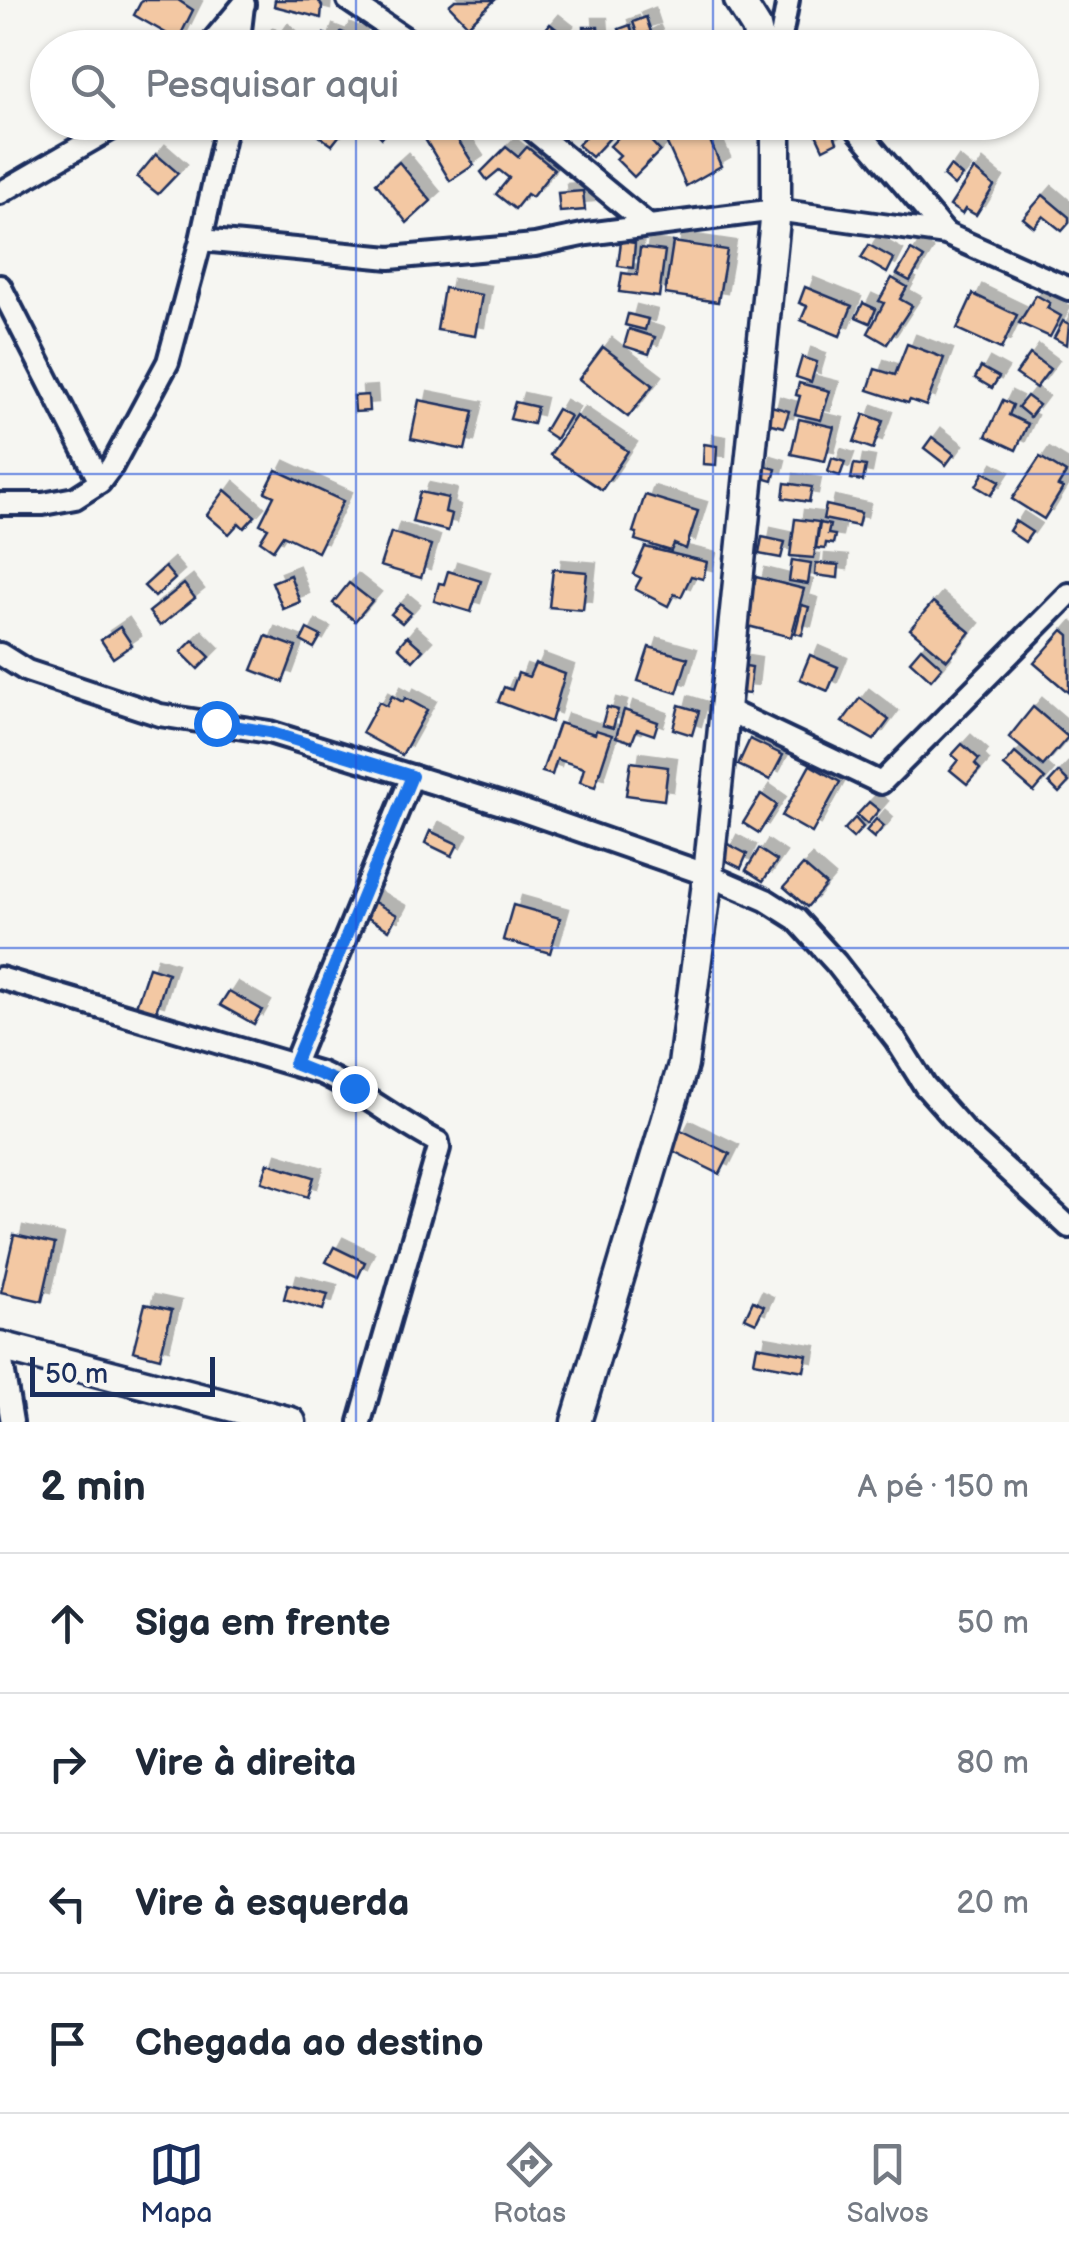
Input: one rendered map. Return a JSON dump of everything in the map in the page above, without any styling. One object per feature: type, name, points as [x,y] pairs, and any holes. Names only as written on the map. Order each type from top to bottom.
[{"type":"street","points":[[348,0],[392,30]]},
{"type":"street","points":[[740,0],[755,30]]},
{"type":"street","points":[[782,30],[788,0]]},
{"type":"street","points":[[221,30],[244,2]]},
{"type":"street","points":[[240,30],[244,2]]},
{"type":"street","points":[[0,192],[91,140]]},
{"type":"street","points":[[0,504],[43,504],[75,498],[100,482],[168,362],[223,140]]},
{"type":"street","points":[[545,140],[649,226]]},
{"type":"street","points":[[576,1422],[683,1066],[708,875],[776,210],[776,140]]},
{"type":"street","points":[[866,140],[946,234]]},
{"type":"street","points":[[201,240],[390,258],[535,244],[776,210],[946,234],[1069,290]]},
{"type":"street","points":[[0,286],[100,482]]},
{"type":"street","points":[[724,708],[881,783],[1067,600]]},
{"type":"street","points":[[0,654],[27,670],[160,715],[269,732],[518,809],[747,890],[796,919],[854,984],[925,1086],[966,1132],[1069,1227]]},
{"type":"street","points":[[294,1064],[412,776]]},
{"type":"street","points":[[0,978],[294,1064],[354,1088],[439,1144],[360,1422]]},
{"type":"street","points":[[12,1422],[0,1348],[291,1422]]},
{"type":"building","points":[[142,0],[178,0],[193,10],[183,30],[160,30],[134,15]]},
{"type":"building","points":[[275,0],[318,0],[321,18],[274,6]]},
{"type":"building","points":[[455,0],[495,0],[468,25],[449,5]]},
{"type":"building","points":[[646,17],[650,30],[636,30],[633,22]]},
{"type":"building","points":[[426,140],[458,140],[474,165],[450,181]]},
{"type":"building","points":[[582,140],[608,140],[592,157],[578,145]]},
{"type":"building","points":[[616,140],[650,140],[660,151],[634,177],[616,159],[620,155],[610,146]]},
{"type":"building","points":[[665,140],[710,140],[721,166],[686,186]]},
{"type":"building","points":[[819,140],[836,140],[837,142],[823,149]]},
{"type":"building","points":[[506,147],[518,157],[527,147],[554,169],[532,197],[527,194],[515,209],[496,194],[509,178],[499,170],[487,180],[481,172]]},
{"type":"building","points":[[156,154],[178,173],[158,194],[137,177]]},
{"type":"building","points":[[399,162],[431,201],[407,223],[376,183]]},
{"type":"building","points":[[950,166],[962,176],[954,186],[943,176]]},
{"type":"building","points":[[974,169],[994,186],[976,215],[965,209],[962,214],[950,206]]},
{"type":"building","points":[[583,191],[585,210],[560,212],[558,193]]},
{"type":"building","points":[[1043,195],[1069,217],[1062,231],[1043,216],[1034,227],[1023,218]]},
{"type":"building","points":[[621,241],[635,243],[633,268],[618,266]]},
{"type":"building","points":[[673,242],[727,250],[718,302],[665,294]]},
{"type":"building","points":[[869,245],[894,259],[887,273],[861,258]]},
{"type":"building","points":[[640,248],[665,251],[659,297],[619,292],[622,273],[637,275]]},
{"type":"building","points":[[911,250],[924,258],[910,281],[897,274]]},
{"type":"building","points":[[892,278],[907,287],[900,299],[912,306],[887,344],[868,333]]},
{"type":"building","points":[[805,287],[852,306],[840,336],[801,320],[807,306],[799,303]]},
{"type":"building","points":[[444,288],[482,295],[475,336],[437,330]]},
{"type":"building","points":[[973,294],[1017,315],[1001,349],[957,329]]},
{"type":"building","points":[[1036,295],[1061,316],[1050,337],[1019,323]]},
{"type":"building","points":[[863,303],[876,309],[870,323],[856,317]]},
{"type":"building","points":[[628,314],[648,319],[645,330],[625,325]]},
{"type":"building","points":[[1063,321],[1069,324],[1067,345],[1054,338]]},
{"type":"building","points":[[629,329],[655,337],[649,354],[624,346]]},
{"type":"building","points":[[907,344],[944,358],[926,406],[868,390],[875,369],[895,375]]},
{"type":"building","points":[[603,347],[653,385],[628,417],[579,379]]},
{"type":"building","points":[[1030,354],[1050,369],[1036,388],[1016,374]]},
{"type":"building","points":[[802,357],[817,362],[811,382],[796,377]]},
{"type":"building","points":[[981,367],[999,377],[992,388],[975,378]]},
{"type":"building","points":[[799,383],[830,391],[821,420],[795,414]]},
{"type":"building","points":[[368,395],[369,411],[355,412],[354,396]]},
{"type":"building","points":[[1027,396],[1039,405],[1030,417],[1018,407]]},
{"type":"building","points":[[419,400],[474,411],[465,450],[411,439]]},
{"type":"building","points":[[1003,400],[1013,405],[1009,415],[1028,424],[1016,450],[986,436]]},
{"type":"building","points":[[515,402],[537,407],[533,424],[510,419]]},
{"type":"building","points":[[771,406],[789,411],[784,427],[767,423]]},
{"type":"building","points":[[557,409],[570,416],[556,439],[544,431]]},
{"type":"building","points":[[864,414],[883,421],[873,449],[854,442]]},
{"type":"building","points":[[576,416],[628,451],[602,490],[550,455]]},
{"type":"building","points":[[799,419],[834,427],[825,461],[791,454]]},
{"type":"building","points":[[932,437],[954,454],[946,465],[924,448]]},
{"type":"building","points":[[704,444],[717,446],[716,465],[703,464]]},
{"type":"building","points":[[1040,457],[1066,473],[1058,486],[1063,488],[1044,519],[1012,499]]},
{"type":"building","points":[[832,458],[845,462],[840,476],[828,472]]},
{"type":"building","points":[[854,464],[866,466],[863,481],[851,479]]},
{"type":"building","points":[[762,465],[776,469],[773,481],[759,477]]},
{"type":"building","points":[[276,470],[343,501],[318,552],[283,535],[273,550],[260,541],[268,528],[260,524],[274,496],[265,492]]},
{"type":"building","points":[[984,472],[1000,481],[991,495],[976,486]]},
{"type":"building","points":[[785,483],[812,487],[809,502],[783,498]]},
{"type":"building","points":[[225,490],[255,516],[244,528],[239,523],[229,534],[207,515]]},
{"type":"building","points":[[420,492],[448,498],[445,512],[452,514],[448,531],[412,522]]},
{"type":"building","points":[[645,495],[698,511],[686,549],[674,544],[671,551],[635,540],[637,533],[633,532]]},
{"type":"building","points":[[826,505],[861,513],[858,526],[823,519]]},
{"type":"building","points":[[795,519],[819,522],[814,558],[790,556]]},
{"type":"building","points":[[1015,521],[1032,532],[1025,542],[1009,531]]},
{"type":"building","points":[[820,523],[830,525],[828,534],[835,535],[833,544],[826,543],[825,549],[816,548]]},
{"type":"building","points":[[391,532],[431,545],[421,578],[380,566]]},
{"type":"building","points":[[762,537],[785,542],[781,558],[759,554]]},
{"type":"building","points":[[645,547],[707,562],[703,579],[691,576],[681,597],[674,594],[668,606],[635,589],[641,578],[633,574]]},
{"type":"building","points":[[792,560],[811,563],[808,584],[789,581]]},
{"type":"building","points":[[816,563],[839,565],[838,578],[815,575]]},
{"type":"building","points":[[165,567],[175,579],[155,597],[144,586]]},
{"type":"building","points":[[553,569],[587,572],[583,610],[549,607]]},
{"type":"building","points":[[448,571],[481,581],[471,612],[434,601],[439,583],[444,584]]},
{"type":"building","points":[[290,575],[300,602],[283,609],[272,582]]},
{"type":"building","points":[[756,577],[804,589],[791,637],[744,625]]},
{"type":"building","points":[[349,583],[372,601],[355,621],[333,603]]},
{"type":"building","points":[[184,584],[195,598],[160,626],[149,612]]},
{"type":"building","points":[[933,602],[970,632],[947,660],[910,629]]},
{"type":"building","points":[[400,604],[411,613],[402,623],[391,614]]},
{"type":"building","points":[[802,605],[809,607],[802,635],[795,633]]},
{"type":"building","points":[[120,627],[132,645],[113,658],[101,640]]},
{"type":"building","points":[[307,629],[321,636],[314,648],[301,641]]},
{"type":"building","points":[[1063,630],[1069,635],[1069,693],[1034,663]]},
{"type":"building","points":[[266,636],[296,647],[283,682],[252,670]]},
{"type":"building","points":[[407,636],[423,650],[413,661],[398,647]]},
{"type":"building","points":[[193,640],[210,657],[198,669],[181,652]]},
{"type":"building","points":[[649,647],[688,658],[677,693],[638,681]]},
{"type":"building","points":[[921,648],[942,667],[931,680],[910,661]]},
{"type":"building","points":[[810,655],[838,667],[828,691],[800,679]]},
{"type":"building","points":[[535,663],[565,674],[551,722],[498,702],[504,687],[512,690],[518,673],[529,677]]},
{"type":"building","points":[[733,664],[752,667],[749,694],[730,692]]},
{"type":"building","points":[[392,696],[427,710],[402,755],[362,733],[379,702],[387,706]]},
{"type":"building","points":[[860,698],[889,720],[874,740],[842,722]]},
{"type":"building","points":[[679,705],[699,711],[692,735],[673,729]]},
{"type":"building","points":[[607,707],[618,710],[613,728],[602,725]]},
{"type":"building","points":[[1033,707],[1068,737],[1043,766],[1009,737]]},
{"type":"building","points":[[624,710],[658,722],[654,735],[637,729],[632,742],[616,737]]},
{"type":"building","points":[[559,723],[612,735],[595,787],[580,782],[584,768],[557,759],[552,775],[542,772]]},
{"type":"building","points":[[750,739],[783,755],[770,780],[738,765]]},
{"type":"building","points":[[962,744],[979,759],[975,764],[980,769],[967,784],[950,770],[958,760],[952,755]]},
{"type":"building","points":[[1015,753],[1045,779],[1034,792],[1004,766]]},
{"type":"building","points":[[631,762],[668,767],[664,800],[626,795]]},
{"type":"building","points":[[810,765],[840,782],[812,833],[782,816]]},
{"type":"building","points":[[1059,772],[1069,782],[1059,793],[1049,783]]},
{"type":"building","points":[[761,794],[777,805],[759,833],[743,823]]},
{"type":"building","points":[[869,802],[879,810],[867,824],[857,815]]},
{"type":"building","points":[[855,818],[863,827],[853,838],[844,830]]},
{"type":"building","points":[[876,819],[884,826],[874,838],[866,831]]},
{"type":"building","points":[[430,831],[458,844],[452,856],[425,843]]},
{"type":"building","points":[[728,844],[747,854],[741,868],[721,858]]},
{"type":"building","points":[[759,849],[777,861],[763,881],[746,870]]},
{"type":"building","points":[[803,865],[826,885],[807,907],[784,887]]},
{"type":"building","points":[[369,899],[397,915],[389,930],[361,914]]},
{"type":"building","points":[[513,905],[560,918],[550,953],[503,940]]},
{"type":"building","points":[[149,967],[168,973],[155,1015],[135,1009]]},
{"type":"building","points":[[229,991],[262,1010],[254,1024],[220,1005]]},
{"type":"building","points":[[681,1130],[730,1154],[720,1174],[671,1150]]},
{"type":"building","points":[[268,1163],[314,1177],[308,1197],[262,1182]]},
{"type":"building","points":[[14,1235],[55,1244],[42,1301],[1,1292]]},
{"type":"building","points":[[334,1247],[365,1262],[358,1277],[326,1262]]},
{"type":"building","points":[[288,1284],[328,1294],[323,1310],[284,1299]]},
{"type":"building","points":[[753,1301],[764,1306],[756,1323],[745,1318]]},
{"type":"building","points":[[145,1304],[172,1310],[160,1358],[133,1351]]},
{"type":"building","points":[[757,1346],[807,1355],[804,1371],[754,1362]]},
{"type":"route","points":[[216,723],[269,732],[412,776],[294,1064],[354,1088]]}]
